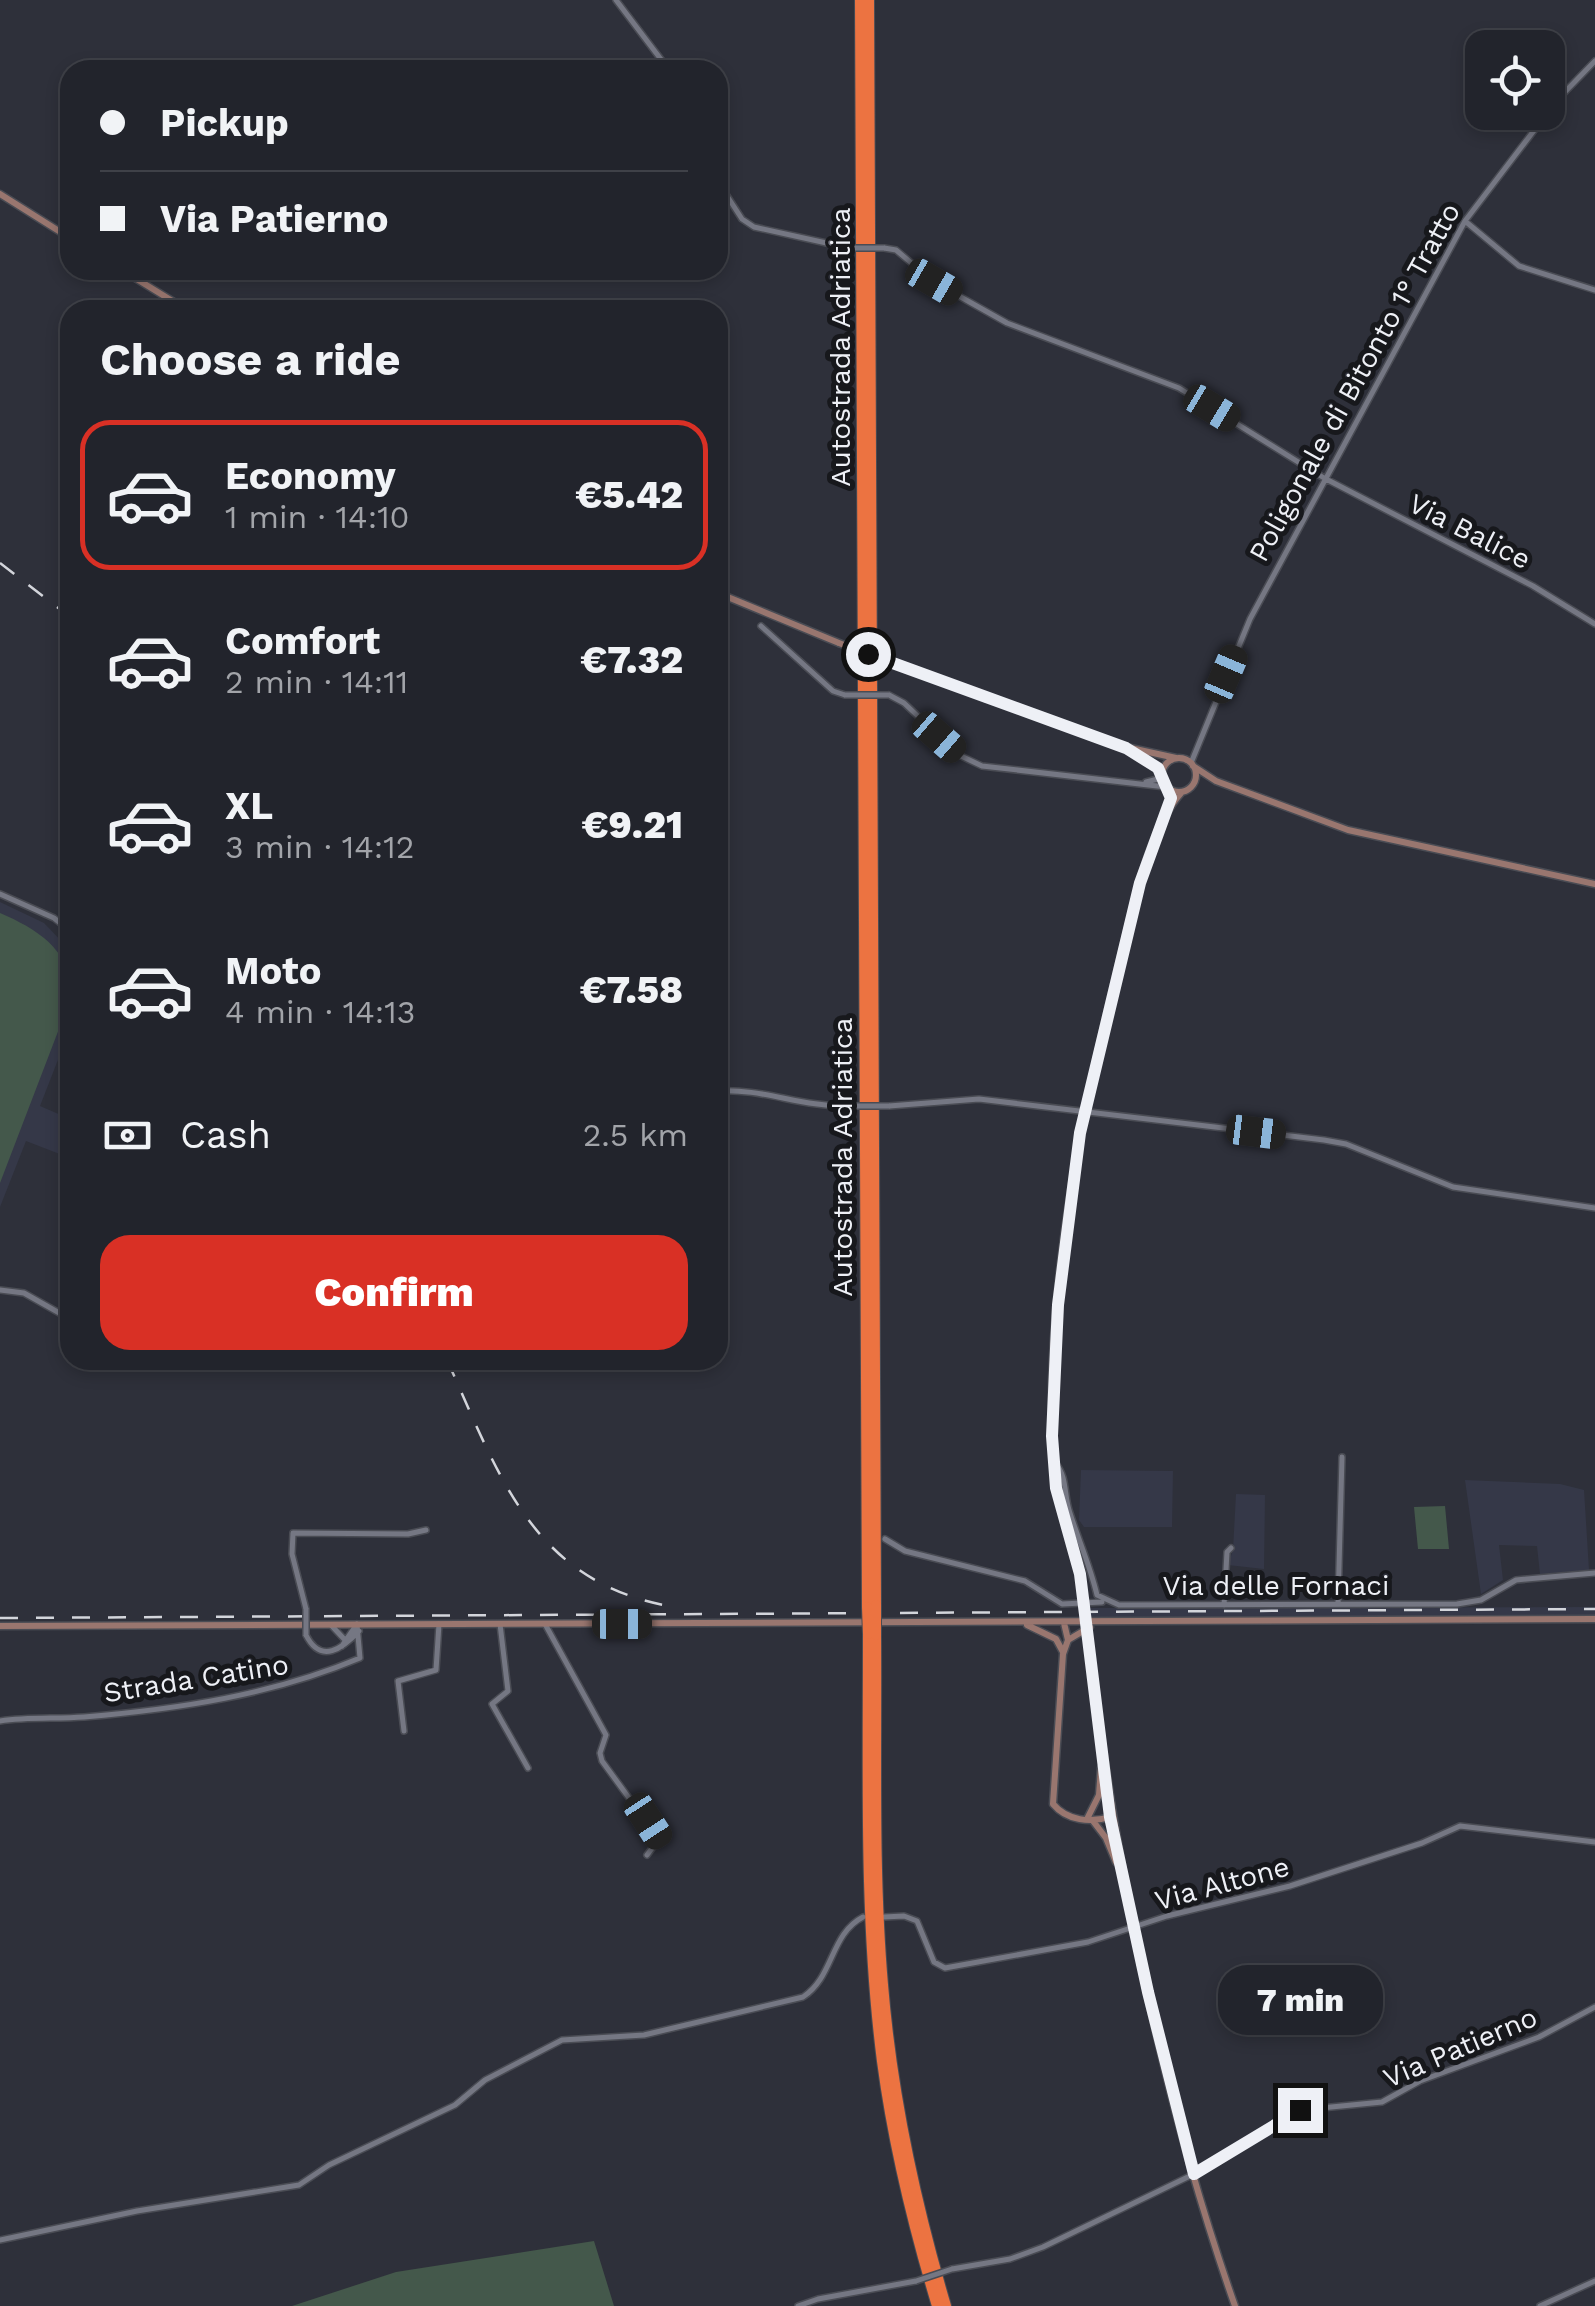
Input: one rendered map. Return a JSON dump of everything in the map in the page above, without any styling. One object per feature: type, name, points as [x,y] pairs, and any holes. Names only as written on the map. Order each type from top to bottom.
[{"type":"highway","name":"Autostrada Adriatica","points":[[860,0],[872,1606]]},
{"type":"highway","name":"Autostrada Adriatica","points":[[869,0],[869,1909],[878,2021],[901,2172],[937,2306]]},
{"type":"highway","name":"Autostrada Adriatica","points":[[872,1635],[885,2006],[902,2129],[918,2206],[946,2306]]},
{"type":"main road","points":[[0,194],[60,232]]},
{"type":"main road","points":[[138,280],[171,300]]},
{"type":"main road","points":[[728,597],[896,665],[1126,748],[1154,763],[1168,788],[1169,809]]},
{"type":"main road","points":[[1126,748],[1179,758],[1216,781],[1348,830],[1595,884]]},
{"type":"main road","points":[[1162,775],[1166,763],[1179,758]]},
{"type":"main road","points":[[1192,764],[1194,784]]},
{"type":"main road","points":[[1216,781],[1199,780],[1182,792],[1169,809],[1140,883],[1085,1111],[1058,1305],[1053,1461],[1084,1602],[1110,1817],[1121,1873],[1194,2174],[1234,2306]]},
{"type":"main road","points":[[1168,788],[1182,792]]},
{"type":"main road","points":[[0,1626],[1595,1619]]},
{"type":"main road","points":[[1021,1623],[1042,1630],[1060,1645]]},
{"type":"main road","points":[[1064,1623],[1068,1640],[1063,1654],[1053,1804],[1070,1817],[1110,1817]]},
{"type":"main road","points":[[1063,1654],[1060,1645],[1064,1623]]},
{"type":"main road","points":[[1068,1640],[1100,1623]]},
{"type":"main road","points":[[1088,1818],[1099,1795],[1102,1752]]},
{"type":"main road","points":[[1088,1818],[1106,1838],[1121,1873]]},
{"type":"street","points":[[616,0],[661,60]]},
{"type":"street","name":"Poligonale di Bitonto 1° Tratto","points":[[1192,764],[1194,750],[1250,619],[1465,222],[1558,99],[1595,61]]},
{"type":"street","name":"Via Balice","points":[[728,197],[742,218],[754,227],[849,248],[896,250],[934,282],[1008,323],[1178,388],[1324,478],[1533,586],[1595,624]]},
{"type":"street","points":[[1465,222],[1519,266],[1595,290]]},
{"type":"street","points":[[762,626],[833,691],[845,695],[888,694],[904,703],[958,754],[982,766],[1168,788]]},
{"type":"street","points":[[1179,758],[1194,750]]},
{"type":"street","points":[[1144,783],[1162,775]]},
{"type":"street","points":[[0,894],[60,923]]},
{"type":"street","points":[[728,1091],[802,1104],[846,1106],[979,1098],[1346,1144],[1453,1187],[1595,1208]]},
{"type":"street","points":[[0,1290],[24,1293],[60,1313]]},
{"type":"street","points":[[1338,1604],[1342,1457]]},
{"type":"street","points":[[1053,1461],[1064,1476],[1069,1511],[1088,1559],[1096,1595],[1104,1602]]},
{"type":"street","name":"Strada Catino","points":[[347,1640],[342,1648],[324,1652],[306,1635],[306,1609],[292,1554],[293,1533],[408,1534],[426,1530]]},
{"type":"street","name":"Via delle Fornaci","points":[[884,1539],[905,1551],[1025,1581],[1062,1604],[1469,1604],[1516,1580],[1595,1573]]},
{"type":"street","points":[[1224,1606],[1227,1552],[1231,1548]]},
{"type":"street","points":[[404,1731],[398,1682],[436,1670],[440,1624]]},
{"type":"street","points":[[500,1624],[508,1691],[492,1704],[528,1768]]},
{"type":"street","points":[[545,1624],[606,1734],[600,1753],[602,1761],[659,1839],[647,1854]]},
{"type":"street","points":[[331,1625],[347,1640],[361,1642],[358,1627]]},
{"type":"street","points":[[347,1640],[358,1627]]},
{"type":"street","name":"Strada Catino","points":[[0,1721],[146,1710],[255,1692],[304,1681],[360,1658],[361,1642]]},
{"type":"street","name":"Via Altone","points":[[884,1917],[904,1916],[917,1921],[934,1962],[945,1968],[1088,1942],[1290,1886],[1422,1844],[1460,1826],[1595,1842]]},
{"type":"street","points":[[0,2240],[137,2210],[298,2185],[328,2164],[455,2105],[485,2080],[562,2040],[644,2035],[803,1997],[820,1980],[842,1930],[862,1917]]},
{"type":"street","name":"Via Patierno","points":[[798,2306],[818,2298],[916,2281],[952,2268],[1010,2258],[1043,2247],[1194,2174],[1300,2110],[1382,2102],[1420,2081],[1539,2037],[1595,2007]]},
{"type":"street","points":[[1540,2306],[1595,2281]]},
{"type":"shaded area","points":[[0,902],[44,923],[60,940],[60,1055],[40,1106],[60,1115],[60,1154],[26,1141],[0,1207]]},
{"type":"shaded area","points":[[1081,1470],[1173,1471],[1172,1527],[1084,1527],[1079,1520]]},
{"type":"shaded area","points":[[1465,1480],[1560,1484],[1584,1490],[1589,1570],[1540,1574],[1537,1546],[1499,1545],[1503,1580],[1481,1594]]},
{"type":"shaded area","points":[[1236,1494],[1265,1495],[1264,1569],[1228,1565],[1233,1550]]},
{"type":"shaded area","points":[[1595,1607],[1595,1615],[1090,1618],[1089,1608]]},
{"type":"green space","points":[[0,913],[43,937],[60,956],[60,1026],[0,1183]]},
{"type":"green space","points":[[1445,1506],[1449,1549],[1418,1549],[1414,1507]]},
{"type":"green space","points":[[594,2241],[614,2306],[292,2306],[396,2272]]},
{"type":"railway","points":[[0,563],[60,609]]},
{"type":"railway","points":[[452,1370],[503,1480],[525,1516],[552,1547],[583,1573],[622,1593],[669,1606]]},
{"type":"railway","points":[[0,1618],[1595,1609]]},
{"type":"route","points":[[868,654],[1144,756],[1162,773],[1163,783],[1170,790],[1169,809],[1140,883],[1080,1133],[1058,1305],[1053,1461],[1056,1488],[1080,1574],[1110,1813],[1127,1904],[1194,2174],[1300,2110]]}]
